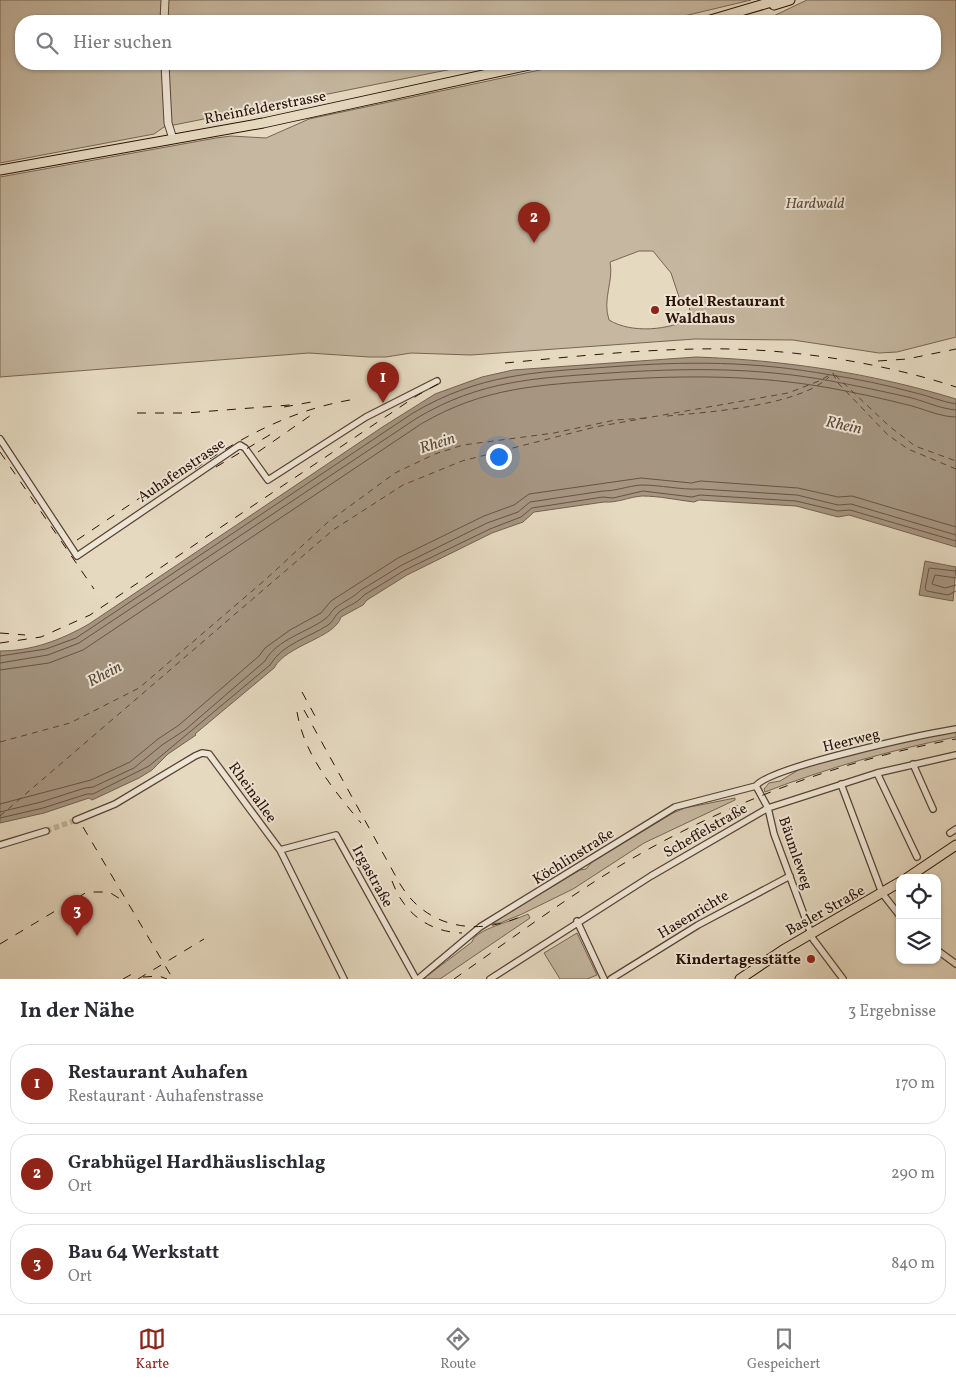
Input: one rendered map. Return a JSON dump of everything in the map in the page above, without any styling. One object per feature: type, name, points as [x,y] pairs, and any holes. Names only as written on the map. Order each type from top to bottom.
[{"type":"main road","points":[[727,15],[778,0]]},
{"type":"main road","points":[[743,15],[790,0]]},
{"type":"main road","name":"Rheinfelderstrasse","points":[[0,170],[271,117],[486,70]]},
{"type":"main road","name":"Rheinfelderstrasse","points":[[0,165],[285,118],[506,70]]},
{"type":"main road","points":[[913,874],[956,845]]},
{"type":"main road","name":"Basler Straße","points":[[740,979],[811,933],[896,884]]},
{"type":"street","points":[[164,15],[165,0]]},
{"type":"street","points":[[165,70],[172,136]]},
{"type":"street","name":"Auhafenstrasse","points":[[0,439],[77,556],[240,445],[245,448],[268,480],[366,417],[437,381]]},
{"type":"street","name":"Heerweg","points":[[757,787],[758,782],[839,755],[956,729]]},
{"type":"street","name":"Rheinallee","points":[[76,820],[115,804],[195,756],[205,753],[213,757],[280,850],[344,979]]},
{"type":"street","name":"Scheffelstraße","points":[[490,979],[690,852],[768,808],[776,808],[877,773],[956,755]]},
{"type":"street","points":[[913,764],[933,810]]},
{"type":"street","points":[[877,773],[917,857]]},
{"type":"street","points":[[841,784],[882,893],[896,911]]},
{"type":"street","points":[[757,787],[768,808]]},
{"type":"street","name":"Köchlinstraße","points":[[417,979],[485,924],[675,807],[757,787]]},
{"type":"street","name":"Bäumleweg","points":[[768,808],[774,834],[811,933],[843,979]]},
{"type":"street","points":[[950,832],[956,829]]},
{"type":"street","points":[[0,845],[46,831]]},
{"type":"street","name":"Irgastraße","points":[[280,850],[336,835],[417,979]]},
{"type":"street","name":"Hasenrichte","points":[[611,979],[698,925],[790,876]]},
{"type":"street","points":[[577,922],[604,979]]},
{"type":"street","points":[[941,953],[956,964]]},
{"type":"green space","points":[[0,0],[751,0],[688,15],[15,15],[15,70],[447,70],[164,127],[154,134],[0,163]]},
{"type":"green space","name":"Hardwald","points":[[807,0],[956,0],[956,337],[897,352],[879,353],[793,340],[695,339],[471,355],[411,353],[386,357],[369,357],[309,353],[0,377],[0,177],[216,138],[231,136],[266,138],[309,119],[540,70],[941,70],[941,15],[776,15]],"holes":[[[639,251],[653,251],[671,273],[681,303],[688,303],[692,318],[662,328],[651,329],[628,327],[609,320],[607,297],[611,276],[610,262]]]},
{"type":"green space","points":[[956,730],[956,737],[859,760],[765,792],[764,789],[769,783],[780,781],[800,769],[903,741]]},
{"type":"green space","points":[[735,798],[735,800],[644,843],[573,889],[522,914],[500,923],[490,924],[580,870],[586,869],[592,862],[673,813],[685,808]]},
{"type":"green space","points":[[528,914],[530,918],[440,979],[423,979],[472,942],[480,933]]},
{"type":"green space","points":[[577,933],[597,975],[587,979],[560,979],[544,953]]},
{"type":"water","name":"Rhein","points":[[696,357],[762,361],[827,369],[892,382],[956,399],[956,547],[849,515],[838,517],[796,506],[699,500],[694,502],[642,496],[614,502],[534,512],[523,522],[492,533],[407,575],[367,600],[363,605],[341,617],[330,631],[299,647],[280,660],[274,668],[196,735],[168,754],[152,770],[139,778],[92,800],[89,798],[44,813],[0,823],[0,651],[46,644],[89,624],[384,426],[435,394],[482,377],[513,370]]},
{"type":"water","points":[[925,561],[956,567],[953,601],[919,595]]},
{"type":"ferry route","points":[[833,373],[837,382],[888,435],[908,449],[956,469]]},
{"type":"ferry route","points":[[0,816],[333,530],[403,485],[462,461],[595,427],[788,393],[819,381],[833,373]]},
{"type":"ferry route","points":[[835,375],[889,426],[915,446],[956,461]]},
{"type":"ferry route","points":[[667,416],[729,410],[776,401],[815,387],[829,377]]},
{"type":"ferry route","points":[[0,742],[70,723],[139,688],[265,580],[328,522],[395,473],[435,454],[463,445],[554,433],[615,420],[646,418]]},
{"type":"tunnel","points":[[46,831],[76,820]]},
{"type":"railway","points":[[505,363],[650,351],[698,349],[762,350],[862,363],[956,387]]},
{"type":"railway","points":[[878,361],[907,359],[956,349]]},
{"type":"railway","points":[[0,643],[41,637],[90,615],[418,395],[445,380]]},
{"type":"railway","points":[[195,469],[252,434],[292,416],[334,403],[356,399]]},
{"type":"railway","points":[[284,407],[317,401]]},
{"type":"railway","points":[[137,413],[186,413],[290,405]]},
{"type":"railway","points":[[258,452],[314,413]]},
{"type":"railway","points":[[216,467],[278,430]]},
{"type":"railway","points":[[0,452],[94,589]]},
{"type":"railway","points":[[77,540],[180,471]]},
{"type":"railway","points":[[0,633],[25,635]]},
{"type":"railway","points":[[302,692],[315,716]]},
{"type":"railway","points":[[304,710],[400,884],[411,899],[424,911],[439,919],[471,927],[488,926],[522,916]]},
{"type":"railway","points":[[297,712],[306,743],[313,757],[331,785],[361,823]]},
{"type":"railway","points":[[454,979],[597,880],[683,831],[758,797],[797,782],[876,757],[956,739]]},
{"type":"railway","points":[[83,827],[173,979]]},
{"type":"railway","points":[[392,881],[403,902],[418,918],[438,929],[462,933]]},
{"type":"railway","points":[[0,944],[87,892],[109,892],[125,902]]},
{"type":"railway","points":[[138,979],[204,939]]},
{"type":"railway","points":[[123,979],[132,974]]},
{"type":"railway","points":[[143,977],[159,976],[167,979]]},
{"type":"place","name":"Grabhügel Hardhäuslischlag","points":[[534,243]]},
{"type":"place","name":"Hotel Restaurant Waldhaus","points":[[655,310]]},
{"type":"place","name":"Restaurant Auhafen","points":[[383,403]]},
{"type":"place","name":"Bau 64 Werkstatt","points":[[77,936]]},
{"type":"place","name":"Kindertagesstätte","points":[[811,959]]}]
